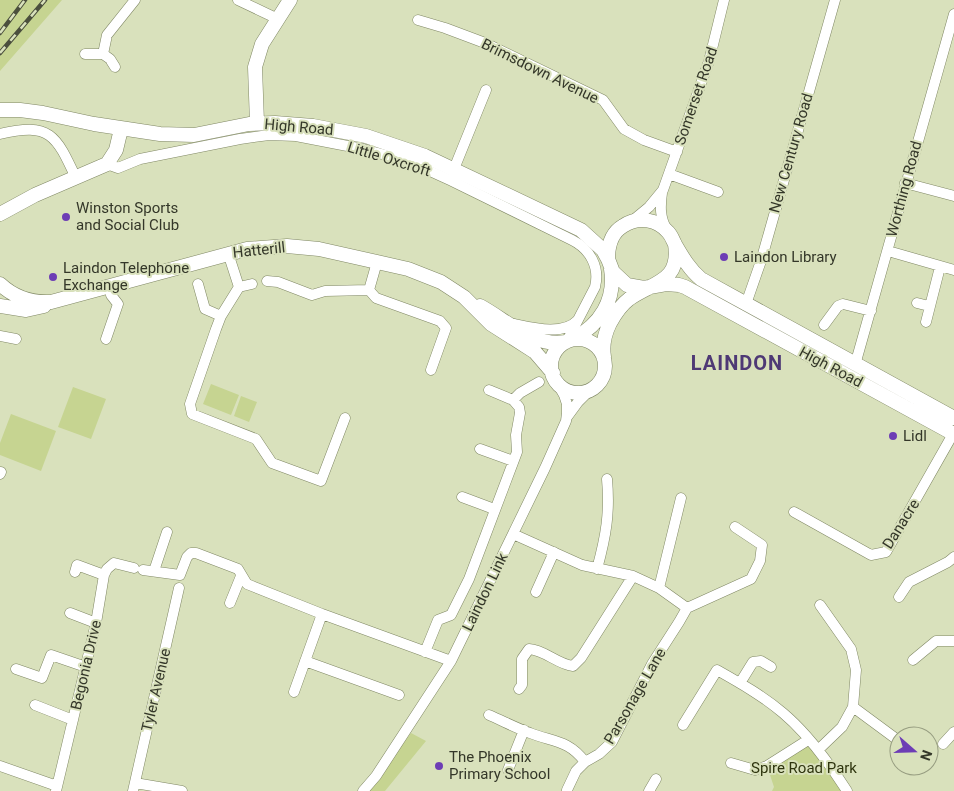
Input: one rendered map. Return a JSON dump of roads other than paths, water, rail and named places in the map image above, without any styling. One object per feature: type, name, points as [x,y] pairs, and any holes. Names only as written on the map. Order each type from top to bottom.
[{"type":"street","points":[[103,54],[106,35],[135,0]]},
{"type":"street","points":[[238,0],[278,19]]},
{"type":"street","points":[[257,123],[254,67],[262,44],[290,0]]},
{"type":"street","name":"Somerset Road","points":[[667,231],[660,209],[663,190],[709,61],[724,0]]},
{"type":"street","name":"New Century Road","points":[[746,304],[761,261],[835,0]]},
{"type":"street","name":"Worthing Road","points":[[855,365],[954,14]]},
{"type":"street","name":"Brimsdown Avenue","points":[[418,20],[485,43],[603,100],[624,129],[644,140],[677,152]]},
{"type":"street","points":[[85,54],[103,54],[110,58],[115,66]]},
{"type":"street","points":[[454,169],[486,90]]},
{"type":"street","name":"High Road","points":[[6,110],[43,112],[121,129],[160,134],[194,135],[257,123],[299,124],[346,131],[402,148],[454,169],[581,230],[605,235],[616,232]]},
{"type":"street","points":[[0,134],[30,128],[44,134],[60,144],[76,178]]},
{"type":"street","points":[[107,164],[116,150],[121,129]]},
{"type":"street","points":[[0,139],[44,134]]},
{"type":"street","name":"Little Oxcroft","points":[[0,214],[15,205],[107,164],[118,168],[140,159],[269,135],[296,136],[338,144],[408,161],[491,200],[583,247],[593,259],[596,282],[593,293],[570,341]]},
{"type":"street","points":[[669,174],[718,192]]},
{"type":"street","points":[[905,183],[954,196]]},
{"type":"street","name":"Somerset Road","points":[[629,222],[649,207],[663,190]]},
{"type":"street","points":[[0,225],[15,205]]},
{"type":"street","points":[[591,389],[573,392],[561,386],[554,376],[553,357],[556,351],[590,328],[599,319],[607,305],[612,292],[610,243],[616,232],[629,222],[640,220],[649,220],[659,224],[667,231]]},
{"type":"street","name":"High Road","points":[[581,230],[598,245],[616,276],[627,285],[652,287],[673,284],[685,287],[954,434]]},
{"type":"street","name":"High Road","points":[[667,231],[687,264],[696,275],[707,283],[954,418]]},
{"type":"street","points":[[566,420],[578,402],[597,385],[604,374],[604,340],[615,316],[625,302],[661,282],[671,272],[676,253],[674,243]]},
{"type":"street","name":"Hatterill","points":[[0,306],[31,310],[51,302],[228,253],[259,247],[303,247],[415,271],[431,277],[540,341],[551,343],[570,341]]},
{"type":"street","points":[[888,251],[954,270]]},
{"type":"street","points":[[228,253],[239,287]]},
{"type":"street","points":[[369,290],[376,262]]},
{"type":"street","points":[[926,322],[940,267]]},
{"type":"street","points":[[267,281],[278,282],[312,295],[325,291],[369,290]]},
{"type":"street","name":"Hatterill","points":[[0,284],[22,299],[35,302],[51,302]]},
{"type":"street","points":[[198,284],[205,309],[222,316]]},
{"type":"street","points":[[252,284],[239,287],[222,316],[190,404],[192,414],[256,439],[272,463],[321,482],[345,418]]},
{"type":"street","points":[[106,339],[118,304],[112,295],[110,286]]},
{"type":"street","points":[[369,290],[376,298],[438,320],[446,328],[431,370]]},
{"type":"street","name":"Hatterill","points":[[464,297],[491,324],[535,352],[554,376]]},
{"type":"street","points":[[917,303],[929,306]]},
{"type":"street","points":[[825,318],[842,304],[871,311]]},
{"type":"street","points":[[505,321],[522,326],[558,329],[572,326],[582,316]]},
{"type":"street","points":[[0,336],[16,339]]},
{"type":"street","points":[[570,341],[588,341],[595,344],[604,359]]},
{"type":"street","name":"Laindon Link","points":[[363,791],[376,776],[451,662],[536,488],[566,420],[564,395],[554,376]]},
{"type":"street","points":[[514,400],[520,393],[539,382]]},
{"type":"street","points":[[425,652],[438,620],[451,615],[469,579],[517,452],[516,435],[520,413],[518,404],[514,400],[489,390]]},
{"type":"street","name":"Danacre","points":[[794,512],[871,555],[886,552],[954,434]]},
{"type":"street","points":[[480,449],[513,461]]},
{"type":"street","points":[[597,569],[603,549],[609,510],[607,479]]},
{"type":"street","points":[[462,497],[494,509]]},
{"type":"street","points":[[659,588],[681,498]]},
{"type":"street","points":[[513,534],[582,565],[634,576],[659,588],[687,608],[751,579],[760,561],[762,545],[735,526]]},
{"type":"street","points":[[144,570],[167,532]]},
{"type":"street","points":[[536,592],[554,552]]},
{"type":"street","points":[[75,572],[77,565],[104,575],[107,568],[114,564],[180,575],[187,557],[196,553],[238,569],[244,580],[322,614],[451,662]]},
{"type":"street","points":[[900,597],[909,582],[954,557]]},
{"type":"street","name":"Begonia Drive","points":[[56,788],[96,623],[104,575]]},
{"type":"street","points":[[519,689],[522,685],[522,659],[529,649],[537,650],[564,665],[573,666],[581,658],[634,576]]},
{"type":"street","points":[[230,603],[244,580]]},
{"type":"street","name":"Tyler Avenue","points":[[134,787],[179,588]]},
{"type":"street","points":[[818,750],[842,727],[853,707],[856,670],[851,649],[820,605]]},
{"type":"street","name":"Parsonage Lane","points":[[585,762],[599,754],[612,742],[625,720],[652,664],[687,608]]},
{"type":"street","points":[[70,613],[96,623]]},
{"type":"street","points":[[294,692],[322,614]]},
{"type":"street","points":[[914,660],[936,641],[954,641]]},
{"type":"street","points":[[16,669],[42,678],[50,655],[86,667]]},
{"type":"street","points":[[305,661],[399,695]]},
{"type":"street","points":[[740,683],[753,662],[761,661],[771,667]]},
{"type":"street","points":[[683,725],[717,670],[759,694],[784,714],[818,750],[847,791]]},
{"type":"street","points":[[35,706],[73,720]]},
{"type":"street","points":[[853,707],[889,734]]},
{"type":"street","points":[[490,715],[524,730],[564,743],[577,751],[585,762],[576,772],[567,790]]},
{"type":"street","points":[[508,770],[524,730]]},
{"type":"street","points":[[944,744],[954,732]]},
{"type":"street","points":[[730,763],[755,770],[767,766],[808,740]]},
{"type":"street","points":[[0,766],[56,788]]},
{"type":"street","points":[[649,791],[656,779]]},
{"type":"street","points":[[134,787],[182,791]]},
{"type":"railway","points":[[0,33],[25,0]]},
{"type":"railway","points":[[0,53],[45,0]]},
{"type":"place","name":"Winston Sports and Social Club","points":[[66,217]]},
{"type":"place","name":"Laindon Library","points":[[724,257]]},
{"type":"place","name":"Laindon Telephone Exchange","points":[[53,277]]},
{"type":"place","name":"Lidl","points":[[893,436]]},
{"type":"place","name":"The Phoenix Primary School","points":[[439,766]]},
{"type":"district","name":"LAINDON","points":[[737,363]]},
{"type":"park label","name":"Spire Road Park","points":[[804,768]]}]
